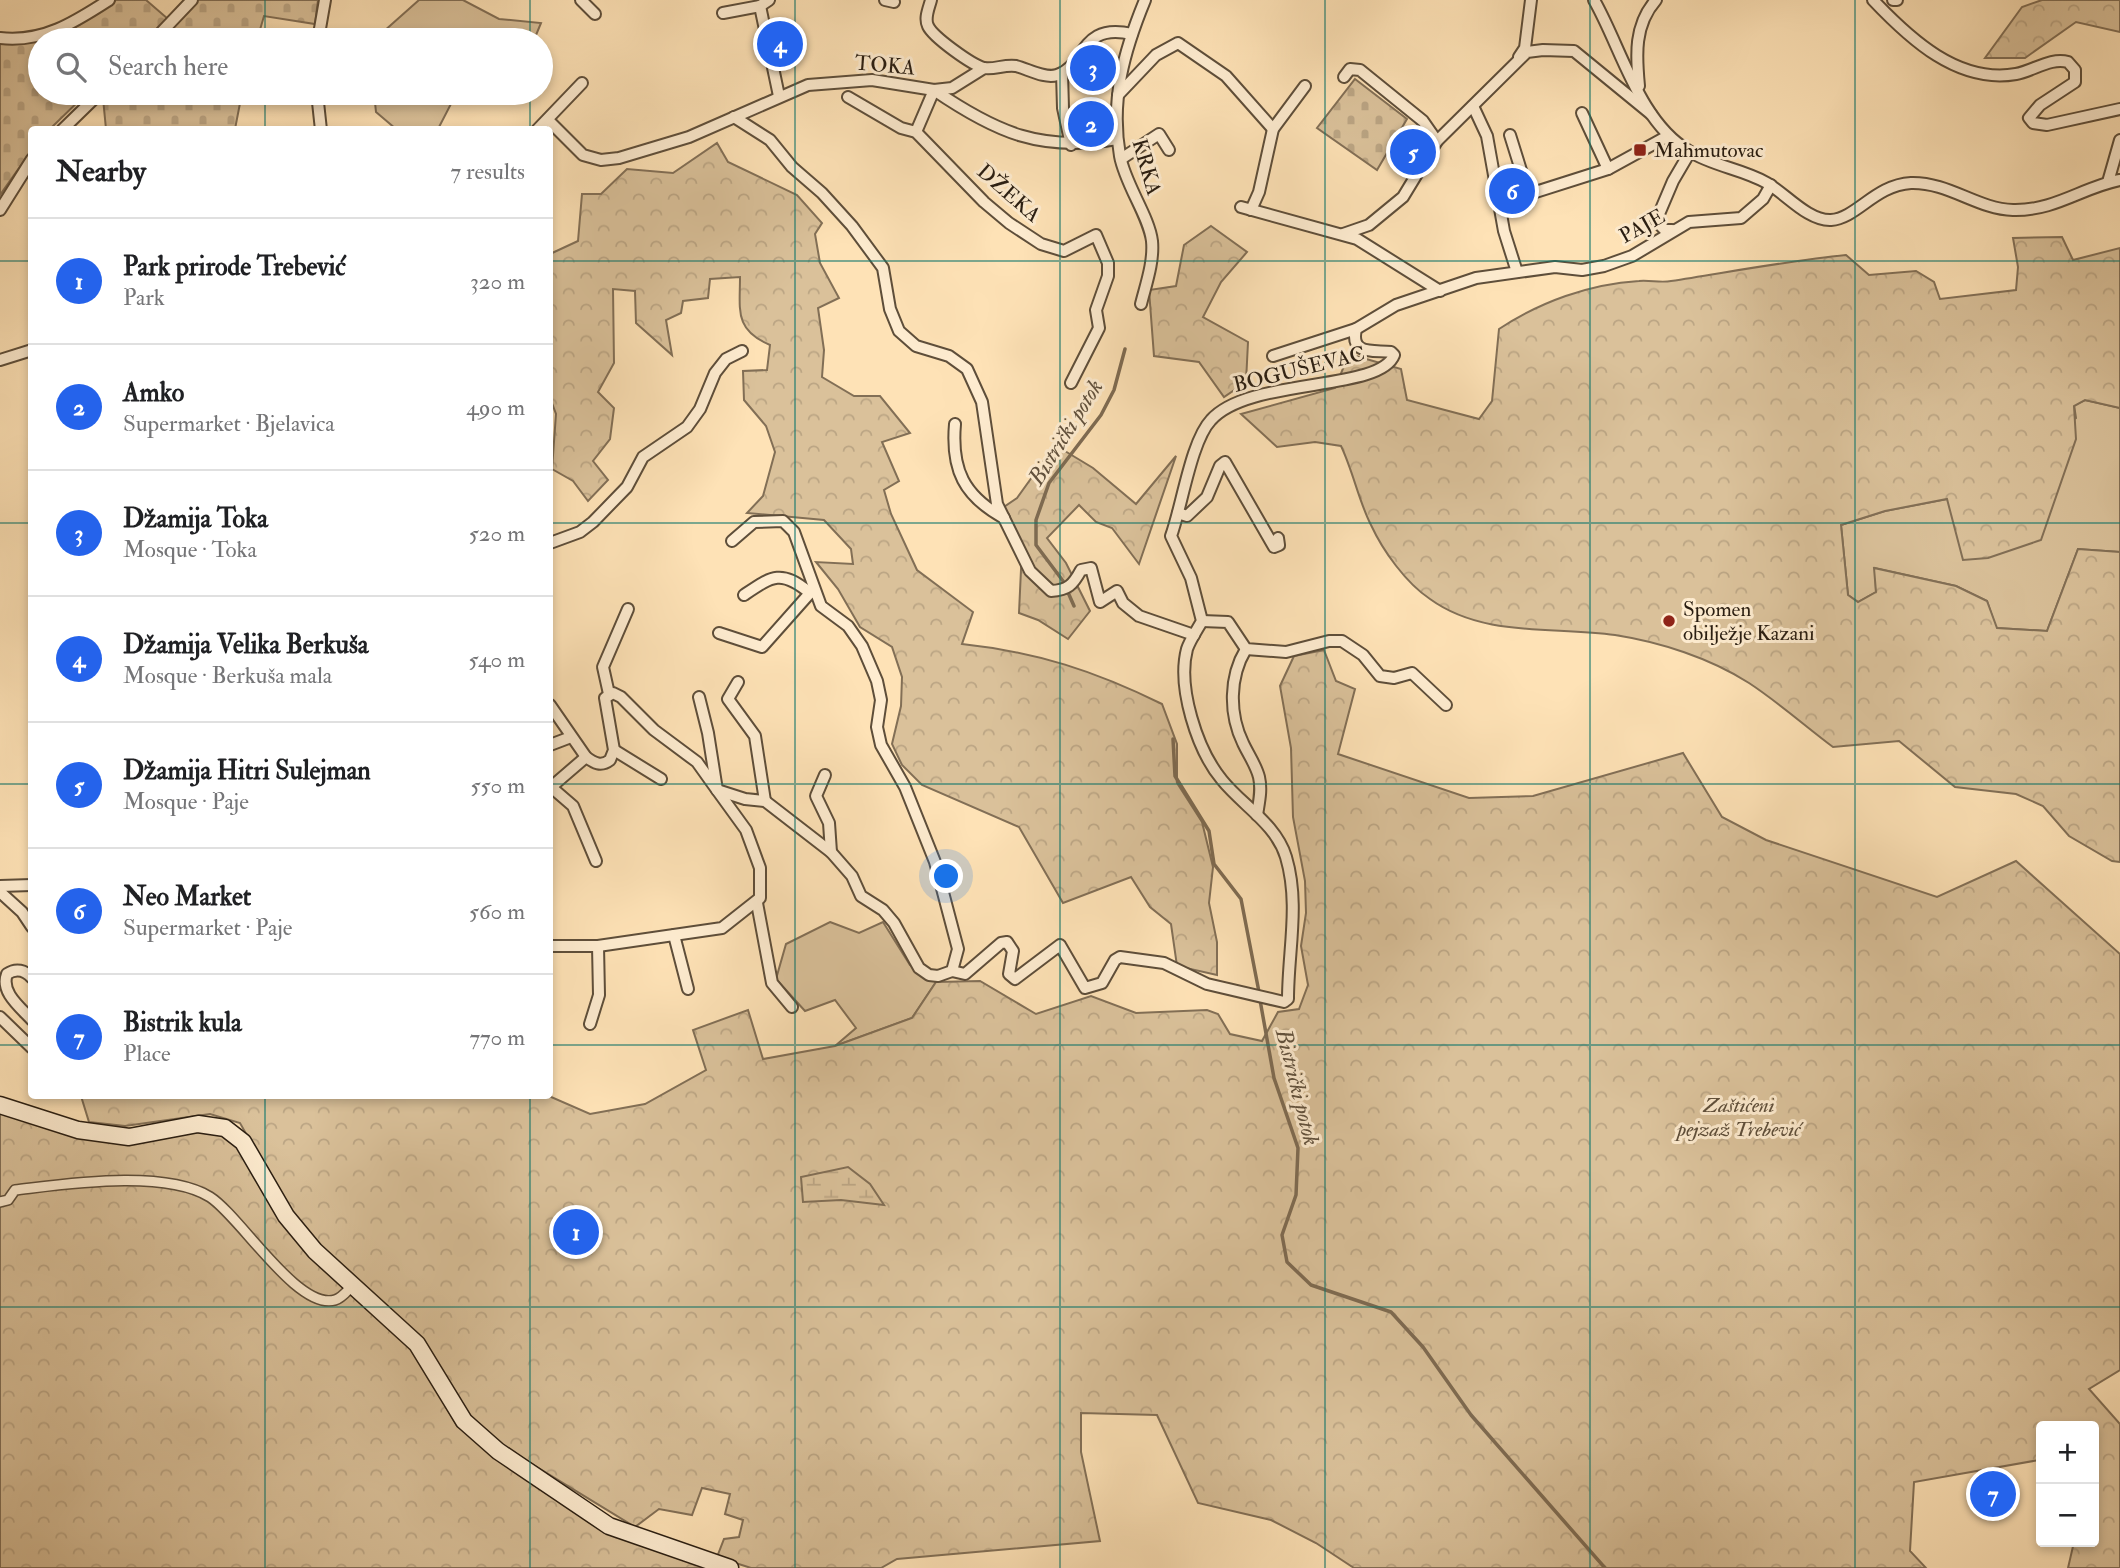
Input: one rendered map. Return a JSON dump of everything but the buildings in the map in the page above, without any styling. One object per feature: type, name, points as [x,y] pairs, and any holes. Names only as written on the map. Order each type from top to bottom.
[{"type":"main road","points":[[0,1105],[78,1130],[129,1138],[198,1124],[225,1128],[243,1142],[286,1216],[315,1251],[416,1343],[464,1421],[498,1451],[610,1527],[730,1568]]},
{"type":"street","points":[[65,28],[109,0]]},
{"type":"street","points":[[165,28],[192,0]]},
{"type":"street","points":[[320,28],[326,0]]},
{"type":"street","points":[[582,0],[595,14]]},
{"type":"street","name":"TOKA","points":[[548,120],[576,149],[601,160],[639,155],[808,85],[837,80],[872,80],[934,90],[952,88],[984,68],[952,49],[928,27],[926,16],[931,0]]},
{"type":"street","name":"KRKA","points":[[1141,304],[1152,257],[1152,241],[1121,159],[1117,139],[1117,97],[1120,68],[1145,0]]},
{"type":"street","points":[[1343,234],[1369,225],[1404,197],[1437,141],[1490,87],[1503,79],[1525,48],[1531,0]]},
{"type":"street","points":[[1594,0],[1651,114],[1668,136],[1690,152],[1771,185],[1816,217],[1828,220],[1842,218],[1881,190],[1895,185],[1932,184],[2010,210],[2056,204],[2114,181],[2120,141]]},
{"type":"street","points":[[1639,90],[1637,62],[1640,25],[1656,0]]},
{"type":"street","points":[[1873,0],[1913,40],[1933,54],[1980,75],[2020,74],[2056,61],[2068,62],[2075,70],[2074,82],[2031,114],[2030,121],[2034,123],[2047,125],[2120,109]]},
{"type":"street","points":[[723,13],[764,3],[779,96]]},
{"type":"street","points":[[984,68],[1012,65],[1048,76],[1062,73],[1098,36],[1118,31],[1132,34]]},
{"type":"street","points":[[0,38],[28,36]]},
{"type":"street","points":[[1117,97],[1139,70],[1172,43],[1178,43],[1226,76],[1273,129]]},
{"type":"street","points":[[1518,58],[1527,52],[1574,51],[1651,114]]},
{"type":"street","points":[[1344,77],[1350,69],[1360,70],[1423,121],[1437,141]]},
{"type":"street","points":[[1062,73],[1063,108],[1071,145]]},
{"type":"street","points":[[541,126],[582,83]]},
{"type":"street","points":[[1304,86],[1273,129],[1259,192],[1246,208],[1343,234],[1372,246],[1440,291]]},
{"type":"street","points":[[916,132],[934,90],[1001,130],[1030,139],[1071,145],[1117,139]]},
{"type":"street","name":"DŽEKA","points":[[848,97],[901,128],[916,132],[984,202],[1041,244],[1064,251],[1096,235],[1108,263],[1108,276],[1096,310],[1099,328],[1071,383]]},
{"type":"street","points":[[66,126],[88,105]]},
{"type":"street","points":[[318,105],[321,126]]},
{"type":"street","points":[[1473,106],[1487,136],[1504,231],[1517,272]]},
{"type":"street","points":[[1582,113],[1608,169]]},
{"type":"street","points":[[734,117],[770,140],[792,167],[821,192],[852,226],[883,268],[890,309],[899,331],[916,346],[957,360],[974,380],[982,402],[997,504],[1030,571],[1039,582],[1051,591],[1067,589],[1081,570],[1091,568],[1100,602],[1117,591],[1123,603],[1139,616],[1195,635]]},
{"type":"street","points":[[1121,159],[1159,134],[1169,150]]},
{"type":"street","points":[[1510,135],[1529,196]]},
{"type":"street","points":[[1501,203],[1608,169],[1668,136]]},
{"type":"street","points":[[1672,230],[1665,230],[1657,221],[1673,181],[1690,152]]},
{"type":"street","points":[[0,210],[28,165]]},
{"type":"street","name":"PAJE","points":[[1273,356],[1356,329],[1396,304],[1476,278],[1555,267],[1582,270],[1604,266],[1639,252],[1689,222],[1741,218],[1763,199],[1771,185]]},
{"type":"street","name":"BOGUŠEVAC","points":[[1202,621],[1185,561],[1171,536],[1198,440],[1211,420],[1228,406],[1273,391],[1349,380],[1390,362],[1394,355],[1391,352],[1368,350],[1356,345],[1356,329]]},
{"type":"street","points":[[0,360],[28,351]]},
{"type":"street","points":[[553,542],[580,532],[593,522],[627,487],[643,457],[693,420],[715,373],[726,359],[742,351]]},
{"type":"street","points":[[955,424],[956,450],[967,490],[982,505],[1004,518]]},
{"type":"street","points":[[1178,513],[1187,516],[1196,511],[1226,462],[1274,547],[1279,545],[1278,538]]},
{"type":"street","points":[[732,541],[754,522],[783,521],[794,532],[812,591],[821,606],[848,626],[862,646],[877,681],[881,700],[877,727],[881,745],[905,787],[935,862],[958,949],[952,971]]},
{"type":"street","points":[[744,595],[769,579],[778,577],[792,580],[812,591]]},
{"type":"street","points":[[719,633],[762,647],[812,591]]},
{"type":"street","points":[[553,710],[586,757],[593,763],[603,764],[610,760],[614,750],[605,704],[609,694],[604,667],[628,609]]},
{"type":"street","points":[[717,790],[745,799],[765,801],[831,852],[852,876],[860,896],[883,910],[894,923],[919,968],[929,975],[938,976],[952,971],[965,974],[1001,943],[1007,942],[1013,951],[1009,975],[1015,979],[1048,952],[1062,946],[1079,984],[1084,988],[1102,983],[1115,960],[1120,957],[1164,963],[1207,984],[1284,1002],[1288,999],[1295,913],[1286,856],[1257,815],[1221,779],[1193,726],[1186,663],[1188,648],[1202,621],[1228,622],[1246,649]]},
{"type":"street","points":[[1246,649],[1286,652],[1329,640],[1342,641],[1363,655],[1380,676],[1394,678],[1412,673],[1446,705]]},
{"type":"street","points":[[1246,649],[1237,669],[1233,710],[1235,727],[1258,774],[1261,789],[1257,815]]},
{"type":"street","points":[[738,682],[728,699],[755,736],[765,801]]},
{"type":"street","points":[[609,694],[621,697],[654,730],[696,762],[742,822],[760,868],[762,890],[757,903],[772,983],[792,1007]]},
{"type":"street","points":[[699,697],[717,790]]},
{"type":"street","points":[[553,745],[571,737]]},
{"type":"street","points":[[614,750],[661,779]]},
{"type":"street","points":[[553,784],[586,757]]},
{"type":"street","points":[[825,775],[816,796],[829,823],[831,852]]},
{"type":"street","points":[[553,789],[573,806],[596,861]]},
{"type":"street","points":[[0,886],[28,885]]},
{"type":"street","points":[[0,892],[28,921]]},
{"type":"street","points":[[553,946],[598,946],[722,929],[757,903]]},
{"type":"street","points":[[674,935],[688,989]]},
{"type":"street","points":[[590,1024],[599,995],[598,946]]},
{"type":"street","points":[[28,975],[23,971],[12,970],[7,974],[4,984],[8,993],[28,1016]]},
{"type":"street","points":[[0,1017],[28,1044]]},
{"type":"street","points":[[0,1202],[8,1200],[15,1190],[84,1181],[192,1189],[211,1198],[224,1209],[280,1270],[304,1290],[322,1300],[334,1300],[352,1286]]},
{"type":"green space","points":[[116,0],[146,0],[168,19],[158,28],[74,28]]},
{"type":"green space","points":[[198,0],[318,0],[315,24],[264,16],[260,28],[172,28]]},
{"type":"green space","points":[[419,0],[463,0],[499,19],[541,23],[539,28],[388,28]]},
{"type":"green space","points":[[2042,0],[2120,0],[2120,32],[2076,22],[2025,58],[1985,58],[2022,7]]},
{"type":"green space","points":[[28,40],[28,105],[75,105],[53,126],[28,126],[28,155],[0,195],[0,42]]},
{"type":"green space","points":[[1355,79],[1407,119],[1377,170],[1317,128]]},
{"type":"green space","points":[[104,105],[240,105],[236,126],[106,126]]},
{"type":"green space","points":[[375,105],[450,105],[440,126],[392,126],[376,112]]},
{"type":"green space","points":[[717,143],[728,162],[797,195],[822,223],[815,234],[820,263],[839,298],[818,308],[824,350],[822,377],[854,396],[880,396],[910,433],[882,442],[899,481],[884,490],[891,514],[917,570],[973,612],[962,644],[1015,652],[1065,665],[1113,682],[1162,704],[1177,744],[1177,783],[1202,822],[1213,867],[1209,903],[1217,942],[1217,975],[1177,966],[1171,924],[1150,907],[1131,877],[1063,903],[1019,827],[922,785],[902,765],[892,744],[901,706],[902,677],[892,647],[860,627],[838,589],[816,562],[853,564],[851,549],[824,520],[747,513],[763,496],[775,452],[766,426],[744,400],[743,371],[767,370],[770,345],[750,333],[741,318],[740,277],[710,279],[708,298],[683,301],[681,313],[666,320],[672,355],[636,323],[635,291],[613,289],[614,363],[598,392],[614,408],[610,439],[593,461],[608,480],[588,501],[573,481],[553,470],[556,414],[553,406],[553,253],[578,241],[582,194],[601,194],[627,169],[673,173]]},
{"type":"green space","points":[[1211,226],[1247,252],[1221,282],[1203,317],[1248,342],[1246,382],[1224,397],[1199,362],[1154,356],[1149,290],[1176,286],[1184,245]]},
{"type":"green space","points":[[2062,237],[2073,260],[2120,248],[2120,408],[2085,400],[2074,406],[2076,439],[2041,540],[1988,558],[1963,560],[1947,499],[1885,511],[1841,525],[1848,595],[1858,602],[1876,592],[1874,568],[1956,586],[1987,601],[1997,628],[2047,631],[2078,549],[2120,552],[2120,862],[2112,861],[2069,836],[2043,806],[2016,794],[1955,787],[1899,741],[1833,747],[1749,683],[1684,652],[1615,635],[1496,625],[1451,611],[1421,592],[1389,556],[1367,516],[1341,446],[1315,442],[1277,447],[1241,414],[1335,388],[1349,354],[1401,369],[1407,400],[1479,419],[1492,401],[1499,329],[1548,303],[1584,290],[1620,283],[1667,282],[1846,255],[1869,275],[1916,271],[1934,282],[1940,299],[2016,290],[2018,267],[2013,238]]},
{"type":"green space","points":[[2085,400],[2120,408],[2120,552],[2078,549],[2047,631],[1996,628],[1987,601],[1956,586],[1875,568],[1876,592],[1858,602],[1848,595],[1841,525],[1885,511],[1947,499],[2076,418],[2074,405]]},
{"type":"green space","points":[[1055,445],[1093,468],[1136,504],[1176,456],[1139,564],[1112,528],[1096,522],[1079,505],[1047,538],[1066,563],[1090,611],[1068,639],[1038,620],[1019,613],[1022,548],[995,513],[1017,498]]},
{"type":"green space","name":"Zaštićeni pejzaž Trebević","points":[[1324,650],[1336,681],[1355,689],[1338,754],[1469,798],[1533,796],[1683,753],[1722,817],[1766,840],[1937,897],[2016,861],[2120,954],[2120,1370],[2089,1389],[2120,1424],[2120,1568],[2068,1568],[2073,1547],[2099,1547],[2099,1421],[2036,1421],[2036,1461],[1914,1482],[1910,1551],[1926,1568],[1354,1568],[1316,1543],[1271,1520],[1198,1503],[1157,1415],[1081,1413],[1081,1452],[1100,1541],[897,1559],[881,1568],[751,1568],[717,1557],[724,1539],[739,1537],[743,1520],[725,1514],[730,1494],[702,1488],[692,1515],[659,1509],[635,1527],[499,1444],[467,1412],[418,1335],[320,1248],[290,1211],[240,1123],[210,1114],[125,1126],[89,1122],[82,1099],[553,1098],[590,1114],[645,1104],[706,1070],[693,1030],[748,1010],[763,1059],[835,1046],[912,1018],[936,982],[980,981],[1036,1014],[1091,996],[1136,1013],[1207,1010],[1218,1014],[1230,1034],[1262,1041],[1278,1012],[1299,1009],[1308,985],[1301,946],[1306,913],[1305,881],[1293,817],[1291,748],[1280,686],[1294,656]]},
{"type":"green space","points":[[830,922],[859,933],[883,922],[910,965],[936,982],[912,1018],[835,1046],[856,1028],[835,1000],[805,1011],[776,979],[786,944]]},
{"type":"green space","points":[[0,1112],[72,1134],[194,1132],[221,1135],[237,1147],[281,1218],[414,1350],[457,1426],[607,1531],[708,1568],[0,1568]]},
{"type":"green space","points":[[848,1167],[870,1184],[884,1205],[841,1200],[803,1202],[801,1177]]},
{"type":"waterway","name":"Bistrički potok","points":[[1074,606],[1063,581],[1036,545],[1036,520],[1049,483],[1101,415],[1114,390],[1125,349]]},
{"type":"waterway","name":"Bistrički potok","points":[[1173,739],[1175,776],[1209,831],[1214,864],[1241,899],[1259,992]]},
{"type":"waterway","name":"Bistrički potok","points":[[1260,1000],[1274,1078],[1298,1148],[1296,1195],[1282,1235],[1287,1262],[1311,1285],[1391,1312],[1423,1347],[1471,1415],[1605,1568]]},
{"type":"place","name":"Džamija Velika Berkuša","points":[[780,44]]},
{"type":"place","name":"Džamija Toka","points":[[1093,68]]},
{"type":"place","name":"Amko","points":[[1091,124]]},
{"type":"place","name":"Mahmutovac","points":[[1640,150]]},
{"type":"place","name":"Džamija Hitri Sulejman","points":[[1413,152]]},
{"type":"place","name":"Neo Market","points":[[1512,191]]},
{"type":"place","name":"Spomen obilježje Kazani","points":[[1669,621]]},
{"type":"place","name":"Park prirode Trebević","points":[[576,1232]]},
{"type":"place","name":"Bistrik kula","points":[[1993,1494]]}]
